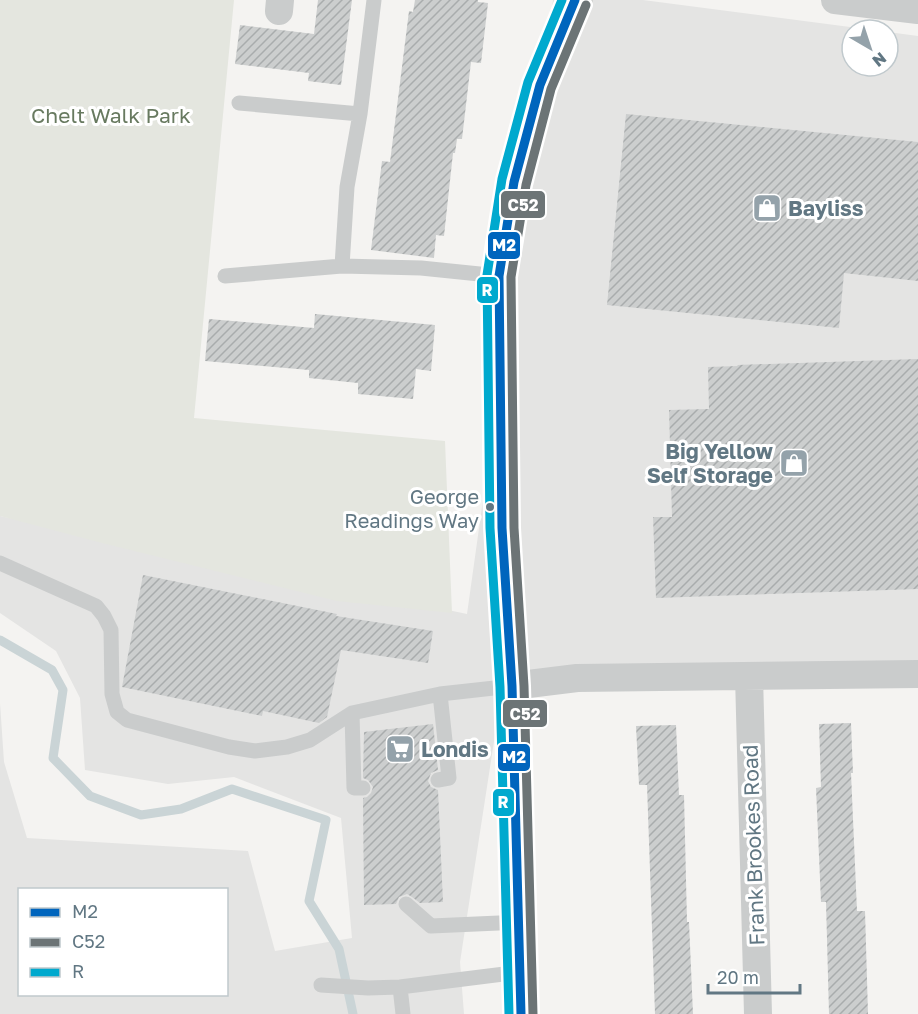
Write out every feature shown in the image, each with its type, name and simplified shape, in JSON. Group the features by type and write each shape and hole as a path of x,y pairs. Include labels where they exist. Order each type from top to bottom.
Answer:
{"main road":[{"path":"521,1014 512,686 502,528 499,276 514,182 540,85 575,0"}],"street":[{"path":"835,0 918,10"},
{"path":"512,686 577,678 918,674"},
{"name":"Frank Brookes Road","path":"749,676 758,1014"}],"lane":[{"path":"342,266 347,187 360,114 374,0"},
{"path":"239,103 360,114"},
{"path":"225,276 342,266 421,268 499,276"},
{"path":"0,563 96,606 104,616 111,630 112,694 117,712 127,720 229,747 255,751 287,747 310,740 352,713 440,694 512,686"},
{"path":"438,780 449,778 440,694"},
{"path":"352,713 354,788 363,788"},
{"path":"406,904 431,926 519,922"},
{"path":"321,985 368,988 400,987 520,972"},
{"path":"400,987 403,1014"}],"shaded area":[{"path":"553,0 643,0 840,26 840,78 900,78 900,34 918,36 918,666 501,696 460,962 464,1014 0,1014 0,703 4,762 27,838 248,851 275,951 352,938 341,818 234,777 168,784 85,770 80,698 56,651 0,613 0,516 467,614"}],"green space":[{"name":"Chelt Walk Park","path":"0,0 234,0 194,418 445,441 452,613 337,601 0,516"}],"building":[{"path":"318,0 352,0 341,85 308,81 309,73 235,64 240,25 314,34"},
{"path":"415,0 478,0 478,2 488,3 481,63 471,62 462,139 457,139 455,153 453,153 444,236 436,235 434,258 371,250 382,161 390,162 409,11 413,12"},
{"name":"Bayliss","path":"626,114 918,142 918,281 844,273 839,328 607,305"},
{"path":"315,314 435,325 431,371 416,369 413,399 358,394 358,383 309,378 309,370 205,361 209,319 314,328"},
{"name":"Big Yellow Self Storage","path":"918,359 918,589 656,598 653,517 672,517 669,410 709,409 708,367"},
{"path":"143,575 337,614 336,616 433,631 428,663 341,650 327,717 319,723 263,711 262,716 122,687"},
{"path":"851,723 857,911 865,911 868,1014 829,1014 826,902 821,902 816,788 821,787 819,724"},
{"path":"433,724 438,770 431,773 428,781 431,787 438,790 443,902 420,903 407,894 399,897 396,904 364,905 363,798 371,793 373,787 368,780 363,778 364,732"},
{"path":"676,725 679,795 684,795 687,922 689,922 693,1014 655,1014 647,785 639,785 636,726"}],"waterway":[{"path":"0,640 52,670 63,690 53,758 90,796 141,815 181,809 232,789 326,820 309,901 339,949 353,1014"}],"transit line":[{"name":"R","path":"509,1014 500,687 490,528 487,275 502,179 528,82 562,0"},
{"name":"M2","path":"521,1014 512,686 502,528 499,276 514,182 540,85 575,0"},
{"name":"C52","path":"533,1014 524,686 514,528 511,277 526,185 551,89 586,5"}],"place":[{"name":"Bayliss","path":"767,208"},
{"name":"Big Yellow Self Storage","path":"794,463"},
{"name":"George Readings Way","path":"490,507"},
{"name":"Londis","path":"400,749"}]}
